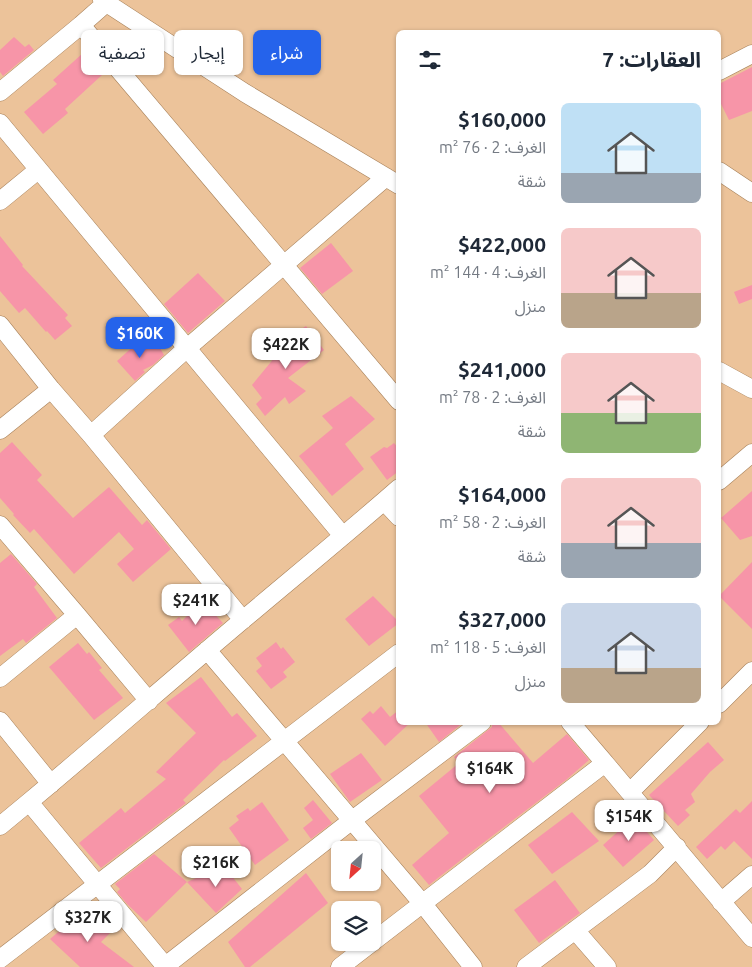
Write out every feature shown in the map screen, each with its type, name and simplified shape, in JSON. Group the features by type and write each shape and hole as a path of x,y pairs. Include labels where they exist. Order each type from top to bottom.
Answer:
{"street":[{"path":"0,92 81,25 104,2 244,93 392,181 284,266 186,349 91,435"},
{"path":"81,25 396,397"},
{"path":"721,69 752,54"},
{"path":"0,123 343,536"},
{"path":"0,201 38,170"},
{"path":"721,172 752,193"},
{"path":"0,325 243,620"},
{"path":"721,372 752,389"},
{"path":"0,430 51,389"},
{"path":"721,479 752,454"},
{"path":"0,826 396,490"},
{"path":"384,500 396,514"},
{"path":"0,525 149,701"},
{"path":"0,678 77,615"},
{"path":"207,650 423,904 473,967"},
{"path":"0,959 396,655"},
{"path":"721,702 752,671"},
{"path":"0,721 51,784"},
{"path":"29,802 165,967 351,821 478,725"},
{"path":"573,725 752,938"},
{"path":"630,792 697,725"},
{"path":"340,967 605,763"},
{"path":"526,967 650,874 676,847"},
{"path":"721,902 752,875"},
{"path":"575,930 607,967"}],"building":[{"path":"14,37 25,47 29,44 34,50 3,76 0,72 0,50"},
{"path":"81,55 81,75 102,75 65,109 68,113 43,134 24,112 57,84 53,80"},
{"path":"752,67 752,111 729,120 721,104 721,83"},
{"path":"0,236 22,266 68,315 65,318 72,326 55,340 25,308 19,313 0,291"},
{"path":"331,243 353,271 322,294 300,268"},
{"path":"198,273 225,301 188,333 164,304"},
{"path":"752,285 752,299 739,304 734,292"},
{"path":"306,326 324,350 288,378 306,391 289,404 285,397 265,416 256,404 262,398 252,385 275,357 270,349"},
{"path":"149,338 160,348 164,355 153,365 143,370 145,372 135,381 117,361 137,343 140,346"},
{"path":"351,396 375,419 345,444 364,469 332,496 299,456 333,428 322,416"},
{"path":"12,442 42,475 37,480 73,518 109,487 142,525 147,520 171,549 133,582 117,564 134,549 119,532 74,574 34,529 30,533 0,498 0,453"},
{"path":"394,443 396,445 396,473 387,480 370,457 384,447 387,448"},
{"path":"752,491 752,536 740,540 721,518"},
{"path":"11,554 37,584 34,587 57,618 26,643 23,639 0,656 0,563"},
{"path":"752,562 752,629 721,598 721,594"},
{"path":"373,596 396,619 396,625 369,646 345,619"},
{"path":"202,601 223,623 189,652 168,625 179,617 182,621"},
{"path":"276,642 281,649 283,647 295,662 283,672 287,677 271,689 256,671 262,666 256,658"},
{"path":"78,643 87,654 89,652 102,668 99,670 123,698 94,720 49,667"},
{"path":"201,677 232,717 237,713 257,736 224,760 183,800 186,803 101,868 79,843 121,808 125,813 166,779 156,772 196,733 166,703"},
{"path":"381,706 390,717 396,712 396,725 408,725 385,746 361,719 370,711 373,714"},
{"path":"427,725 460,725 439,742"},
{"path":"492,725 501,725 533,763 567,734 589,760 566,780 429,885 412,865 449,833 419,796 459,763 454,757 492,727"},
{"path":"708,742 724,760 710,772 691,794 695,802 685,810 690,815 678,826 649,795"},
{"path":"361,753 382,780 350,802 330,774"},
{"path":"313,800 332,823 311,839 303,828 313,820 304,808"},
{"path":"752,801 752,859 734,841 725,850 721,846 707,859 696,847 736,809 740,813"},
{"path":"262,802 289,840 255,865 229,828 239,820 236,816 248,808 250,811"},
{"path":"572,812 599,841 552,874 528,845"},
{"path":"634,817 654,840 623,867 603,845"},
{"path":"154,854 187,882 146,922 117,892 120,889 115,884"},
{"path":"224,866 242,889 216,913 187,882"},
{"path":"306,873 328,903 250,967 245,967 228,942"},
{"path":"555,880 580,913 539,943 514,910"},
{"path":"85,909 112,931 101,942 134,967 80,967 50,939"}]}
